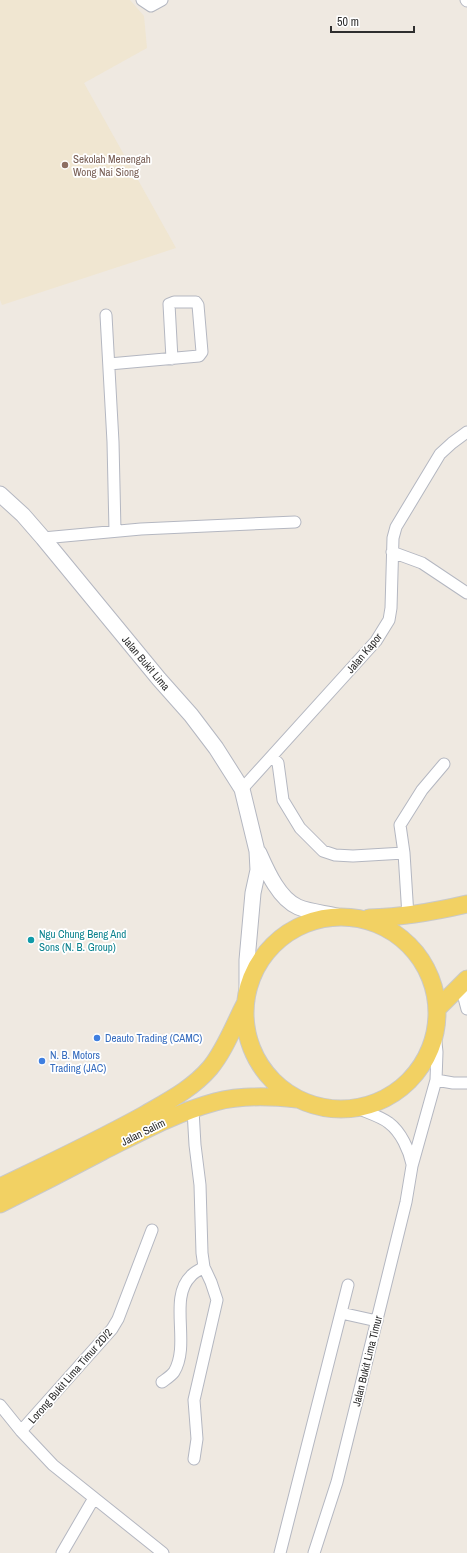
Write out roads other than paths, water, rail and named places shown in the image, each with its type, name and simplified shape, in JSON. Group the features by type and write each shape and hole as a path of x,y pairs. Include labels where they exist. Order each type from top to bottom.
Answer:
{"main road":[{"name":"Jalan Bukit Lima","path":"0,494 23,515 43,538 158,680 191,714 216,748 242,789 258,851"},
{"path":"258,851 272,880 297,907 337,916"},
{"path":"258,851 258,870 253,893 247,960 247,1032 256,1059 274,1082 297,1099 316,1106 330,1108 357,1108 379,1102 386,1098 399,1090 416,1074 428,1054 435,1033 437,1009 431,978 415,951 391,930 362,919"},
{"path":"362,919 408,916 439,911 467,904"},
{"name":"Jalan Salim","path":"0,1187 122,1127 194,1085 211,1067 223,1047 246,997 256,968 271,947 290,931 313,921 337,916 362,919"},
{"path":"437,1009 464,983"},
{"name":"Jalan Salim","path":"0,1204 152,1126 215,1102 270,1096 297,1099"}],"street":[{"path":"147,3 162,0"},
{"path":"109,364 172,359 199,356 202,352 198,305 196,302 174,302 169,304 172,359"},
{"path":"106,315 115,531"},
{"name":"Jalan Kapor","path":"242,789 376,641 389,620 391,608 393,538 396,527 440,454 467,432"},
{"path":"43,538 115,531 295,522"},
{"path":"392,552 422,563 467,593"},
{"path":"272,757 278,763 282,800 300,828 323,851 335,855 353,856 404,854"},
{"path":"408,916 404,854 400,825 422,790 444,764"},
{"path":"464,983 467,1009"},
{"name":"Jalan Bukit Lima Timur","path":"314,1553 336,1482 406,1202 412,1166 436,1080 437,1052 435,1033"},
{"path":"436,1080 453,1083 467,1083"},
{"name":"Jalan Bukit Lima Timur","path":"357,1108 389,1122 410,1152 412,1166"},
{"path":"193,1110 195,1145 200,1185 202,1253 204,1267 217,1300 194,1400 197,1439 194,1459"},
{"name":"Lorong Bukit Lima Timur 2D/2","path":"21,1431 112,1329 118,1319 152,1230"},
{"path":"162,1382 173,1373 177,1365 182,1333 180,1300 182,1291 191,1276 204,1267"},
{"path":"280,1553 348,1285"},
{"path":"341,1313 377,1321"},
{"path":"0,1405 21,1431 53,1465 163,1553"},
{"path":"62,1553 94,1498"}],"place":[{"name":"Sekolah Menengah Wong Nai Siong","path":"65,165"},
{"name":"Ngu Chung Beng And Sons (N. B. Group)","path":"31,940"},
{"name":"Deauto Trading (CAMC)","path":"97,1038"},
{"name":"N. B. Motors Trading (JAC)","path":"42,1061"}]}
